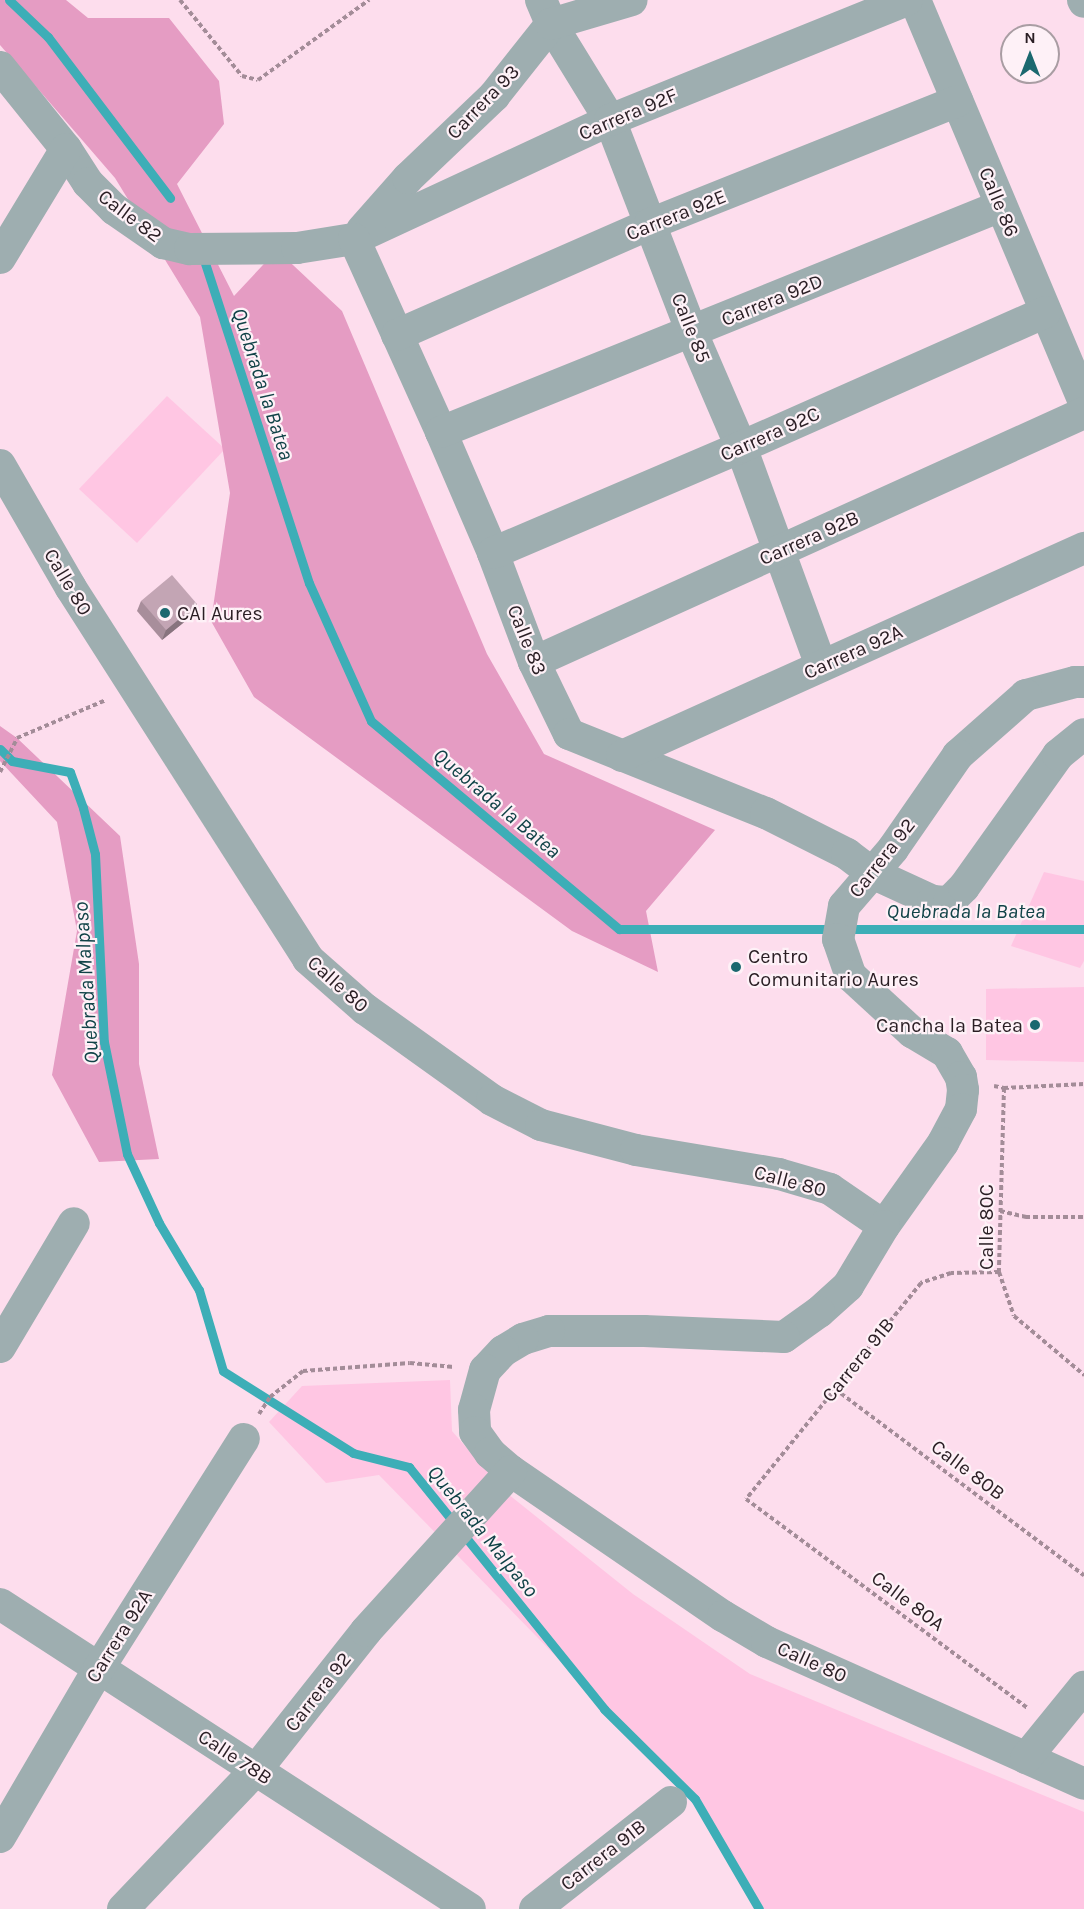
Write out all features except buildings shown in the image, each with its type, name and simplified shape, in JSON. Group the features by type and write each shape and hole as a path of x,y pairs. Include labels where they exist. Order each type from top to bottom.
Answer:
{"street":[{"path":"546,12 632,0"},
{"name":"Carrera 92F","path":"354,239 610,120 907,0"},
{"name":"Calle 86","path":"915,0 1084,403"},
{"name":"Calle 85","path":"546,12 610,120 692,333 741,447 822,666"},
{"name":"Carrera 93","path":"354,239 408,178 494,96 546,12"},
{"name":"Calle 82","path":"0,67 66,149 88,183 114,208 163,243 190,249 297,248 354,239"},
{"name":"Carrera 92E","path":"397,335 650,224 957,101"},
{"path":"0,258 66,149"},
{"name":"Carrera 92D","path":"441,432 692,333 1001,206"},
{"name":"Calle 83","path":"354,239 493,553 534,662 569,734 766,813 847,854 872,873 933,901 950,902 964,887 1058,755 1084,734"},
{"name":"Carrera 92C","path":"493,553 741,447 1045,312"},
{"name":"Carrera 92B","path":"534,662 1084,413"},
{"name":"Calle 80","path":"0,465 71,588 308,959 365,1009 492,1100 541,1125 636,1150 779,1174 830,1189 884,1226"},
{"name":"Carrera 92A","path":"622,756 1084,548"},
{"name":"Carrera 92","path":"961,1077 947,1053 912,1032 850,976 838,939 844,906 893,849 958,755 1026,695 1075,682 1084,682"},
{"path":"485,1370 503,1351 523,1339 549,1331 644,1331 784,1337 819,1312 848,1286 884,1226 943,1143 961,1109 961,1077"},
{"path":"0,1347 74,1223"},
{"name":"Calle 80","path":"485,1370 474,1410 475,1432 490,1453 500,1482 767,1642 1084,1784"},
{"name":"Carrera 92A","path":"0,1837 99,1668 244,1439"},
{"name":"Carrera 92","path":"123,1909 256,1770 366,1631 500,1482"},
{"name":"Calle 78B","path":"0,1604 470,1909"},
{"path":"1026,1758 1084,1687"},
{"name":"Carrera 91B","path":"535,1909 671,1802"}],"path":[{"path":"180,0 242,76 258,80 369,0"},
{"path":"0,772 16,738 134,688"},
{"path":"961,1077 1004,1088 1084,1084"},
{"name":"Calle 80C","path":"1004,1088 999,1272 1014,1316 1084,1375"},
{"path":"1000,1211 1026,1217 1084,1217"},
{"name":"Carrera 91B","path":"746,1499 921,1283 951,1273 999,1272"},
{"path":"244,1439 270,1397 303,1371 410,1364 485,1370"},
{"name":"Calle 80B","path":"835,1389 1084,1575"},
{"name":"Calle 80A","path":"746,1499 1051,1727"}],"shaded area":[{"path":"0,0 66,0 88,18 169,18 219,81 224,124 177,184 234,296 277,250 342,311 487,654 544,754 715,830 646,911 658,972 572,931 254,697 211,621 230,493 200,317 115,178 0,45"},
{"path":"167,396 225,449 137,543 79,489"},
{"path":"0,726 17,738 120,836 139,964 139,1064 159,1159 99,1162 52,1075 77,931 57,822 0,761"},
{"path":"1044,872 1084,881 1084,961 1080,968 1011,946"},
{"name":"Cancha la Batea","path":"1084,987 1084,1062 986,1060 986,989"},
{"path":"450,1380 452,1431 503,1490 633,1594 750,1674 1084,1812 1084,1909 759,1909 695,1799 379,1475 326,1483 269,1422 302,1386"}],"waterway":[{"name":"Quebrada la Batea","path":"9,0 48,37 170,198"},
{"name":"Quebrada la Batea","path":"204,260 309,583 371,721 619,929 1084,929"},
{"name":"Quebrada Malpaso","path":"0,749 12,761 70,772 83,808 95,854 104,1042 127,1154 159,1223 199,1290 223,1371 353,1453 409,1467 604,1709 695,1799 759,1909"}],"place":[{"name":"CAI Aures","path":"165,613"},
{"name":"Centro Comunitario Aures","path":"736,967"},
{"name":"Cancha la Batea","path":"1035,1025"}]}
